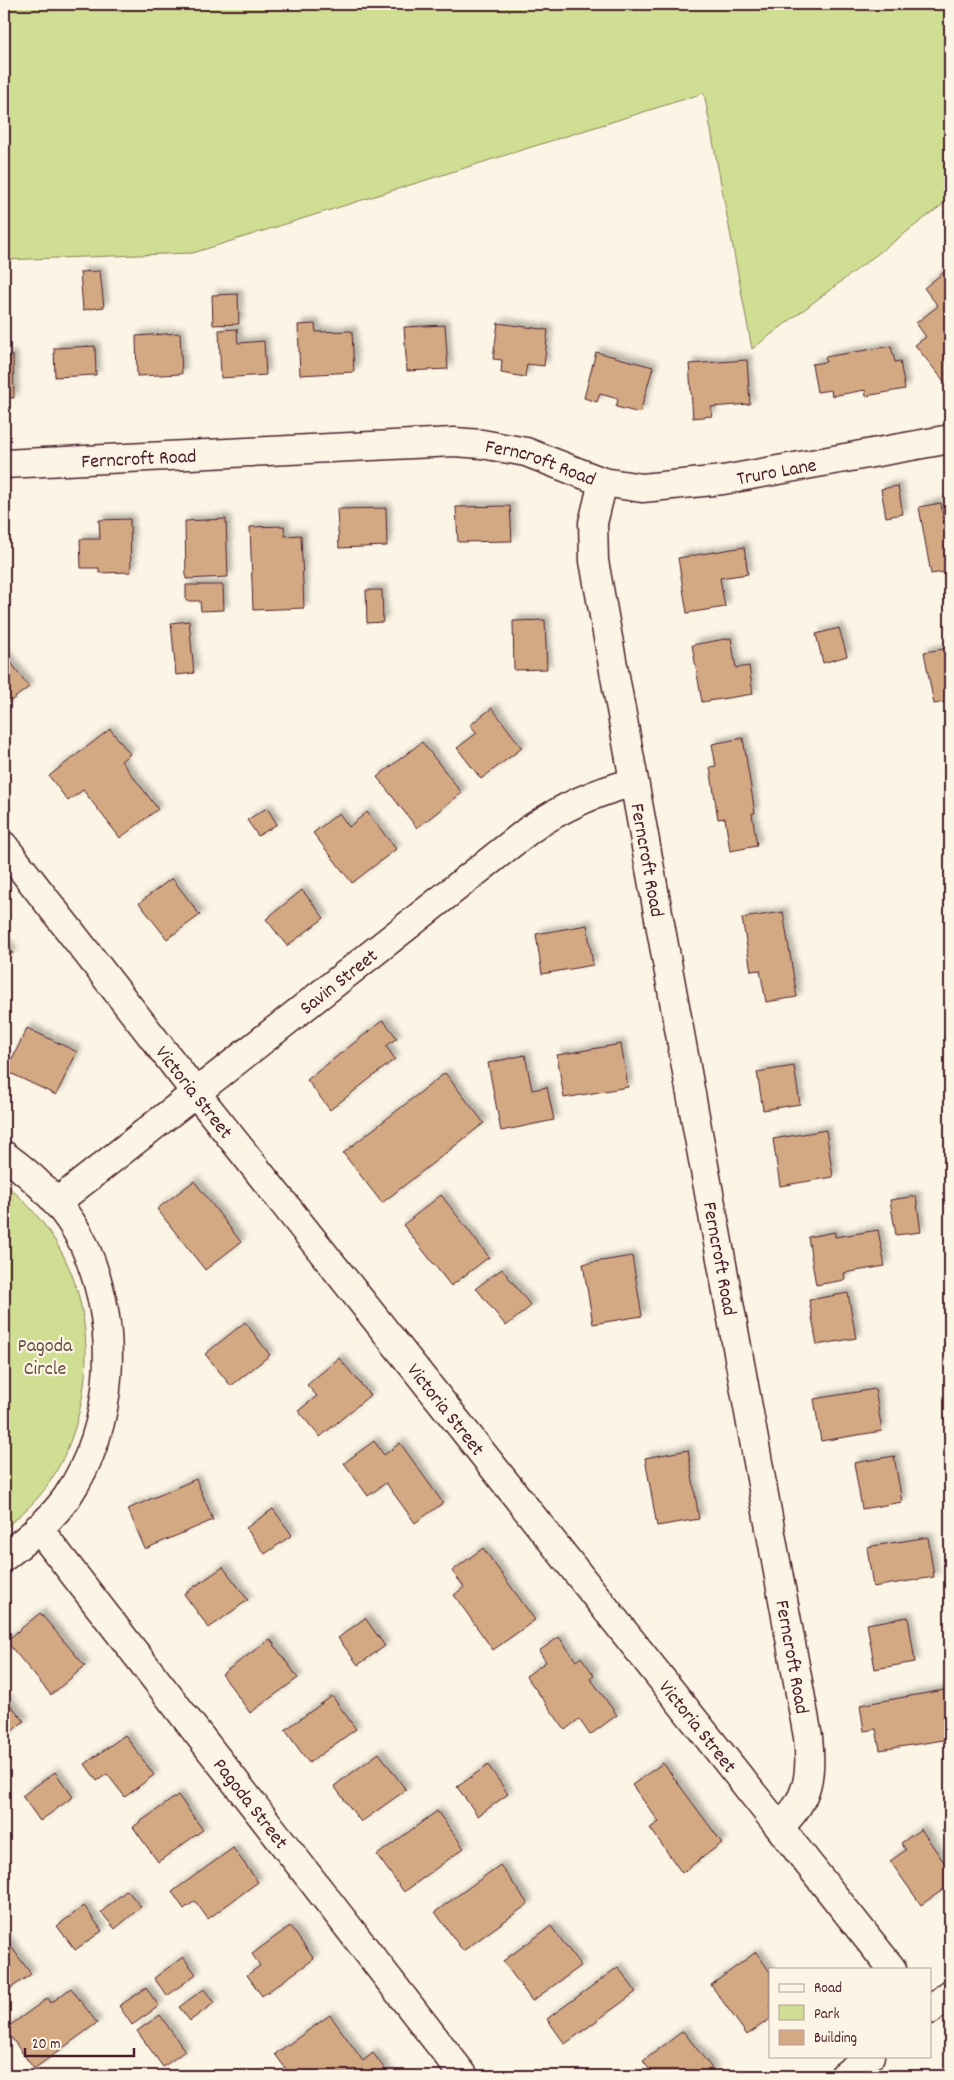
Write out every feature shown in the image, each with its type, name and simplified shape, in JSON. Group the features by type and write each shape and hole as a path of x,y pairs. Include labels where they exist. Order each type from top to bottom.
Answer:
{"main road":[{"name":"Truro Lane","path":"603,482 642,488 690,484 773,472 950,439"},
{"name":"Ferncroft Road","path":"4,464 454,442 482,444 526,452 603,482 593,523 594,561 632,783 808,1737 810,1754 806,1789 801,1804 780,1826"},
{"name":"Savin Street","path":"56,1203 529,830 546,818 586,798 607,789 632,783"},
{"name":"Victoria Street","path":"4,846 196,1093 891,1968"},
{"path":"4,1155 19,1166 56,1203 84,1245 105,1319 108,1367 102,1414 88,1458 66,1498 38,1528 4,1557"},
{"name":"Pagoda Street","path":"38,1528 464,2076"},
{"path":"932,2008 950,1994"},
{"path":"844,2076 867,2058"}],"green space":[{"path":"4,4 950,4 950,199 752,349 704,93 193,253 4,260"},
{"name":"Pagoda Circle","path":"4,1183 29,1206 44,1224 62,1253 74,1280 82,1309 86,1370 82,1400 74,1429 63,1457 40,1496 4,1529"}],"building":[{"path":"949,268 950,383 947,385 915,345 926,337 916,323 938,306 924,288"},
{"path":"100,271 104,307 83,310 80,272"},
{"path":"238,294 239,324 213,325 212,295"},
{"path":"498,323 548,330 544,366 527,364 525,377 501,373 502,360 493,359"},
{"path":"315,324 316,332 352,331 354,372 300,375 298,325"},
{"path":"445,325 448,369 407,371 404,327"},
{"path":"237,329 238,343 264,341 266,375 221,378 219,330"},
{"path":"180,333 182,374 137,376 136,336"},
{"path":"95,346 96,375 55,377 54,348"},
{"path":"891,346 895,362 900,361 905,389 866,396 865,390 832,396 831,390 817,392 812,364 826,362 825,357"},
{"path":"596,352 653,367 640,413 616,407 618,399 600,394 597,402 584,398"},
{"path":"4,356 13,356 14,398 4,398"},
{"path":"747,360 750,404 711,407 712,416 693,418 689,364"},
{"path":"898,486 903,514 886,517 881,489"},
{"path":"941,503 944,523 950,522 950,571 931,574 919,507"},
{"path":"510,506 512,541 458,542 456,507"},
{"path":"386,508 387,546 339,548 337,509"},
{"path":"130,519 131,572 99,573 99,568 81,568 80,539 100,539 99,520"},
{"path":"226,519 228,577 186,579 185,521"},
{"path":"284,526 285,536 301,535 304,608 253,610 250,527"},
{"path":"744,547 748,574 720,578 725,607 687,613 678,558"},
{"path":"186,585 223,585 224,610 201,611 200,601 186,601"},
{"path":"366,590 382,590 383,622 367,623"},
{"path":"545,620 547,669 514,670 513,621"},
{"path":"189,621 194,673 176,675 171,623"},
{"path":"839,628 847,656 823,663 816,634"},
{"path":"731,638 736,668 749,666 753,694 702,702 692,645"},
{"path":"950,648 950,701 934,704 924,652"},
{"path":"4,653 29,687 4,706"},
{"path":"492,708 522,748 481,779 457,748 477,733 470,725"},
{"path":"110,729 130,754 121,761 158,809 120,838 83,790 68,801 49,776"},
{"path":"743,738 755,813 752,813 757,846 730,851 725,818 718,819 710,767 716,766 712,744"},
{"path":"422,742 462,793 417,828 377,777"},
{"path":"267,808 277,824 258,836 247,820"},
{"path":"367,812 396,849 352,883 313,833 339,813 349,827"},
{"path":"172,878 200,915 167,939 139,903"},
{"path":"302,890 324,918 287,946 266,919"},
{"path":"783,912 797,997 766,1002 760,970 751,971 742,918"},
{"path":"587,925 593,965 542,974 536,934"},
{"path":"4,942 13,953 4,960"},
{"path":"383,1020 397,1038 386,1046 395,1059 330,1110 307,1080"},
{"path":"27,1028 77,1052 56,1095 6,1071"},
{"path":"621,1044 628,1087 564,1098 557,1055"},
{"path":"525,1055 532,1090 547,1087 554,1120 501,1131 488,1063"},
{"path":"794,1066 800,1104 763,1110 757,1072"},
{"path":"445,1073 484,1123 382,1203 343,1153"},
{"path":"826,1130 833,1177 780,1186 773,1139"},
{"path":"194,1181 241,1242 205,1270 157,1209"},
{"path":"441,1195 489,1257 451,1286 403,1225"},
{"path":"916,1196 921,1232 896,1235 890,1200"},
{"path":"878,1230 885,1266 844,1273 845,1280 816,1285 808,1237 835,1232 835,1237"},
{"path":"632,1256 642,1316 593,1324 583,1264"},
{"path":"502,1269 531,1306 506,1326 476,1288"},
{"path":"848,1293 856,1338 817,1345 809,1300"},
{"path":"245,1322 270,1355 231,1386 205,1354"},
{"path":"339,1358 370,1395 320,1437 298,1411 317,1396 307,1385"},
{"path":"875,1389 882,1431 821,1441 814,1399"},
{"path":"374,1441 384,1455 400,1443 443,1503 415,1523 386,1483 368,1496 344,1463"},
{"path":"688,1450 699,1519 657,1526 645,1458"},
{"path":"894,1456 902,1502 862,1509 854,1463"},
{"path":"196,1479 213,1520 145,1549 128,1509"},
{"path":"273,1509 292,1535 265,1554 246,1528"},
{"path":"928,1537 934,1577 873,1587 867,1547"},
{"path":"483,1548 535,1620 493,1650 454,1595 464,1587 452,1571"},
{"path":"223,1567 248,1600 209,1628 184,1594"},
{"path":"40,1613 85,1666 51,1695 6,1641"},
{"path":"908,1617 915,1662 875,1669 867,1624"},
{"path":"365,1618 385,1646 358,1665 338,1638"},
{"path":"559,1637 576,1661 581,1657 594,1675 590,1678 617,1715 590,1735 579,1719 565,1730 526,1676 546,1662 539,1651"},
{"path":"270,1639 298,1678 250,1713 222,1674"},
{"path":"944,1690 950,1739 880,1750 876,1729 864,1731 860,1705"},
{"path":"332,1696 356,1729 309,1763 285,1730"},
{"path":"4,1697 24,1721 4,1738"},
{"path":"125,1735 154,1775 125,1797 107,1774 97,1781 85,1764"},
{"path":"379,1753 406,1790 361,1822 334,1786"},
{"path":"663,1763 722,1843 682,1873 650,1828 659,1822 632,1785"},
{"path":"488,1765 508,1794 478,1816 457,1787"},
{"path":"55,1772 73,1797 40,1821 22,1796"},
{"path":"178,1795 203,1830 158,1862 133,1827"},
{"path":"437,1811 464,1848 404,1892 377,1855"},
{"path":"950,1825 950,1842 942,1831"},
{"path":"921,1829 950,1871 950,1885 921,1905 890,1861 906,1850 901,1843"},
{"path":"233,1848 258,1882 208,1919 195,1901 184,1909 172,1892"},
{"path":"500,1865 528,1904 463,1951 435,1912"},
{"path":"127,1890 141,1907 115,1929 101,1912"},
{"path":"84,1906 102,1931 75,1950 57,1926"},
{"path":"290,1926 314,1959 262,1996 247,1975 260,1966 252,1954"},
{"path":"551,1926 581,1966 532,2001 503,1961"},
{"path":"4,1937 31,1974 4,1993"},
{"path":"756,1952 769,1971 769,2020 747,2035 711,1985"},
{"path":"183,1957 196,1974 167,1996 154,1978"},
{"path":"618,1967 636,1992 565,2044 547,2019"},
{"path":"71,1988 97,2023 34,2069 5,2029 48,1998 51,2003"},
{"path":"146,1988 159,2006 132,2025 119,2006"},
{"path":"204,1989 214,2003 190,2021 179,2007"},
{"path":"160,2015 185,2051 163,2067 137,2031"},
{"path":"330,2015 363,2061 373,2053 390,2076 315,2076 311,2071 304,2076 291,2076 275,2054"},
{"path":"683,2031 714,2071 707,2076 654,2076 643,2061"}]}
